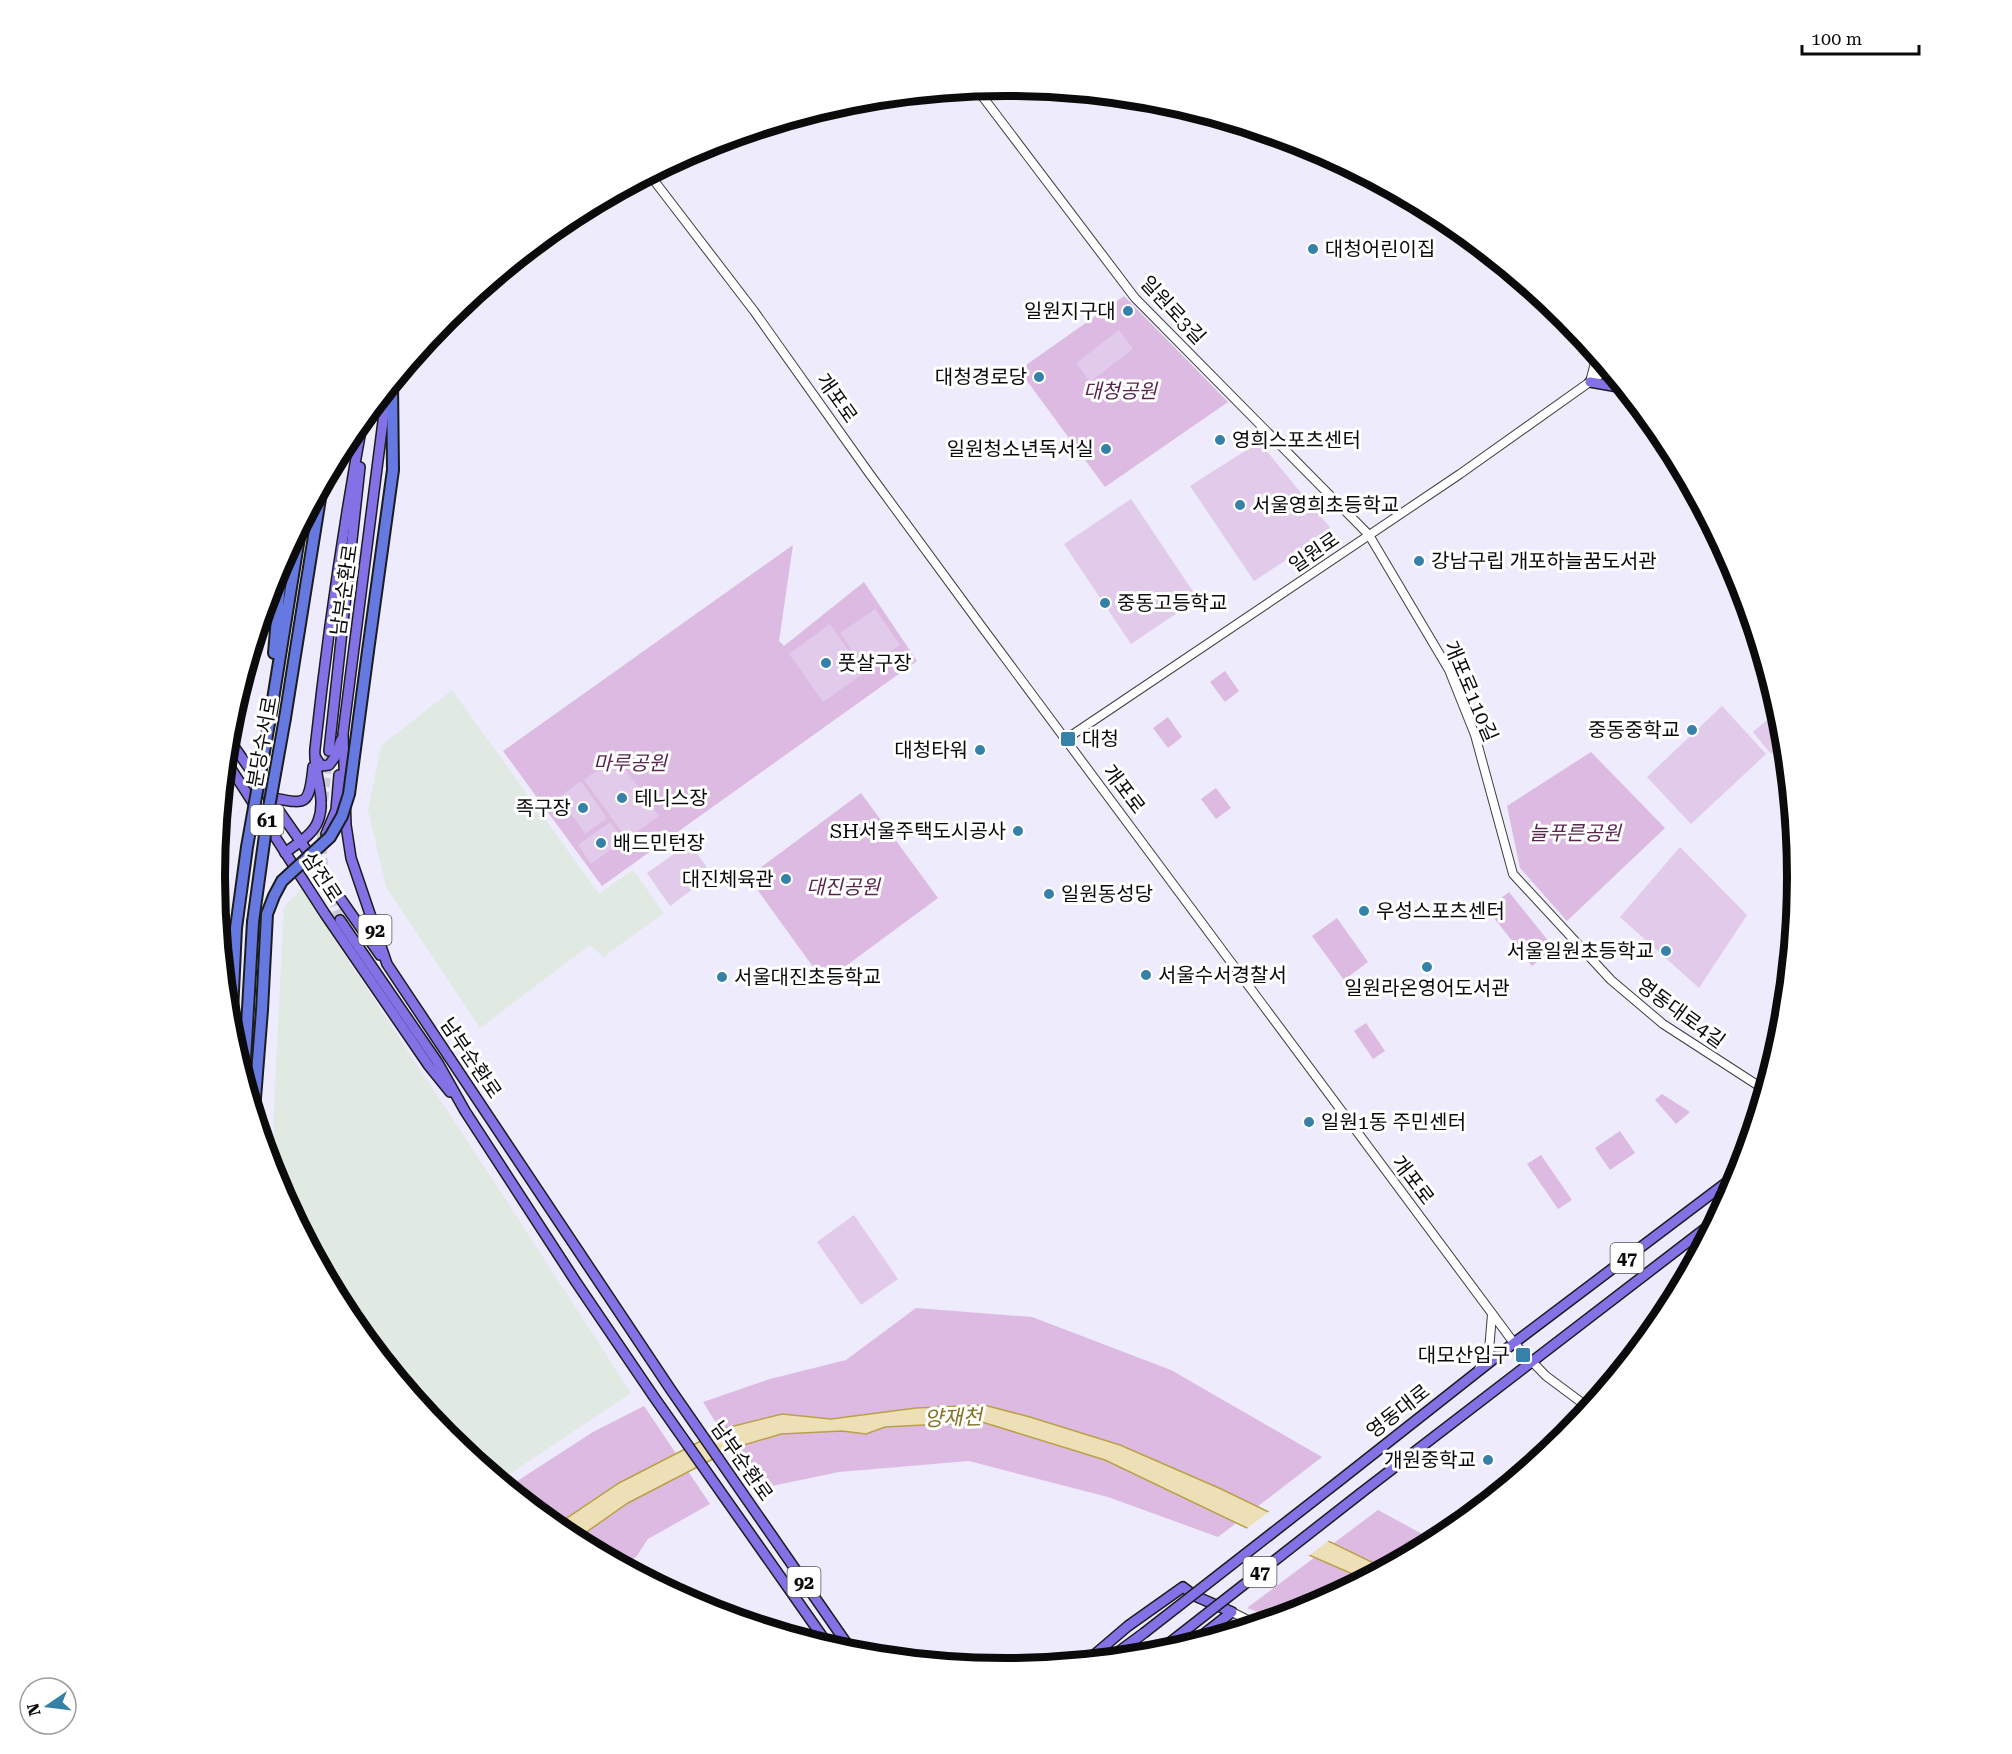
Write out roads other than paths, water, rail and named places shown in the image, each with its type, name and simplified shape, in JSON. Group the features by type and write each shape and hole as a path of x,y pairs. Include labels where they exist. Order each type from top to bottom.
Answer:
{"highway":[{"path":"256,1091 267,914 282,881 330,837 342,816 349,794 393,470 392,395"},
{"name":"분당수서로","path":"246,1052 253,922 268,813 318,508"},
{"name":"분당수서로","path":"233,987 236,928 247,847 297,551"},
{"path":"270,718 280,589"}],"main road":[{"path":"1590,382 1613,386"},
{"name":"남부순환로","path":"385,403 343,734 346,825 351,858 387,964 671,1390 846,1641"},
{"name":"남부순환로","path":"328,751 362,435"},
{"path":"267,795 293,802 307,798 310,793 344,523 360,439"},
{"path":"315,753 321,766 329,765 335,757 343,734"},
{"path":"293,864 326,834 336,810 343,734"},
{"name":"삼전로","path":"236,750 387,964"},
{"path":"285,853 316,827 319,820 321,798 315,753"},
{"name":"삼전로","path":"233,771 331,924 429,1066 465,1111"},
{"name":"남부순환로","path":"340,920 438,1063 465,1111 576,1282 654,1398 821,1635"},
{"name":"영동대로","path":"1123,1649 1514,1343 1724,1184"},
{"name":"47","path":"1175,1639 1701,1232"},
{"path":"1096,1652 1128,1626 1183,1587 1195,1596 1232,1612 1208,1631"}],"street":[{"name":"일원로3길","path":"983,97 1136,298 1369,535"},
{"name":"개포로","path":"655,180 754,311 869,473 1514,1343 1546,1376 1582,1403"},
{"path":"1590,382 1595,364"},
{"name":"일원로","path":"1066,739 1460,474 1602,373"},
{"name":"개포로110길","path":"1369,535 1446,663 1475,735 1513,874"},
{"name":"영동대로4길","path":"1513,874 1611,980 1663,1024 1758,1086"},
{"path":"1477,1372 1489,1351 1492,1314"},
{"path":"1232,1612 1247,1620"}],"water":[{"name":"양재천","path":"984,1405 1120,1445 1219,1488 1376,1564 1355,1575 1249,1529 1105,1460 982,1422 885,1427 866,1434 842,1431 781,1434 734,1448 628,1503 584,1534 564,1520 619,1483 726,1428 782,1414 831,1419 916,1408"}],"tunnel":[{"path":"329,751 321,827 324,876 340,920"}],"place":[{"name":"대청어린이집","path":"1313,249"},
{"name":"일원지구대","path":"1128,311"},
{"name":"대청경로당","path":"1039,377"},
{"name":"영희스포츠센터","path":"1220,440"},
{"name":"일원청소년독서실","path":"1106,449"},
{"name":"서울영희초등학교","path":"1240,505"},
{"name":"강남구립 개포하늘꿈도서관","path":"1419,561"},
{"name":"중동고등학교","path":"1105,603"},
{"name":"풋살구장","path":"826,663"},
{"name":"중동중학교","path":"1692,730"},
{"name":"대청","path":"1068,739"},
{"name":"대청타워","path":"980,750"},
{"name":"테니스장","path":"622,798"},
{"name":"족구장","path":"583,808"},
{"name":"SH서울주택도시공사","path":"1018,831"},
{"name":"배드민턴장","path":"601,843"},
{"name":"대진체육관","path":"786,879"},
{"name":"일원동성당","path":"1049,894"},
{"name":"우성스포츠센터","path":"1364,911"},
{"name":"서울일원초등학교","path":"1666,951"},
{"name":"일원라온영어도서관","path":"1427,967"},
{"name":"서울수서경찰서","path":"1146,975"},
{"name":"서울대진초등학교","path":"722,977"},
{"name":"일원1동 주민센터","path":"1309,1122"},
{"name":"대모산입구","path":"1523,1355"},
{"name":"개원중학교","path":"1488,1460"}],"park label":[{"name":"대청공원","path":"1120,391"},
{"name":"마루공원","path":"630,763"},
{"name":"늘푸른공원","path":"1575,833"},
{"name":"대진공원","path":"843,887"}]}
